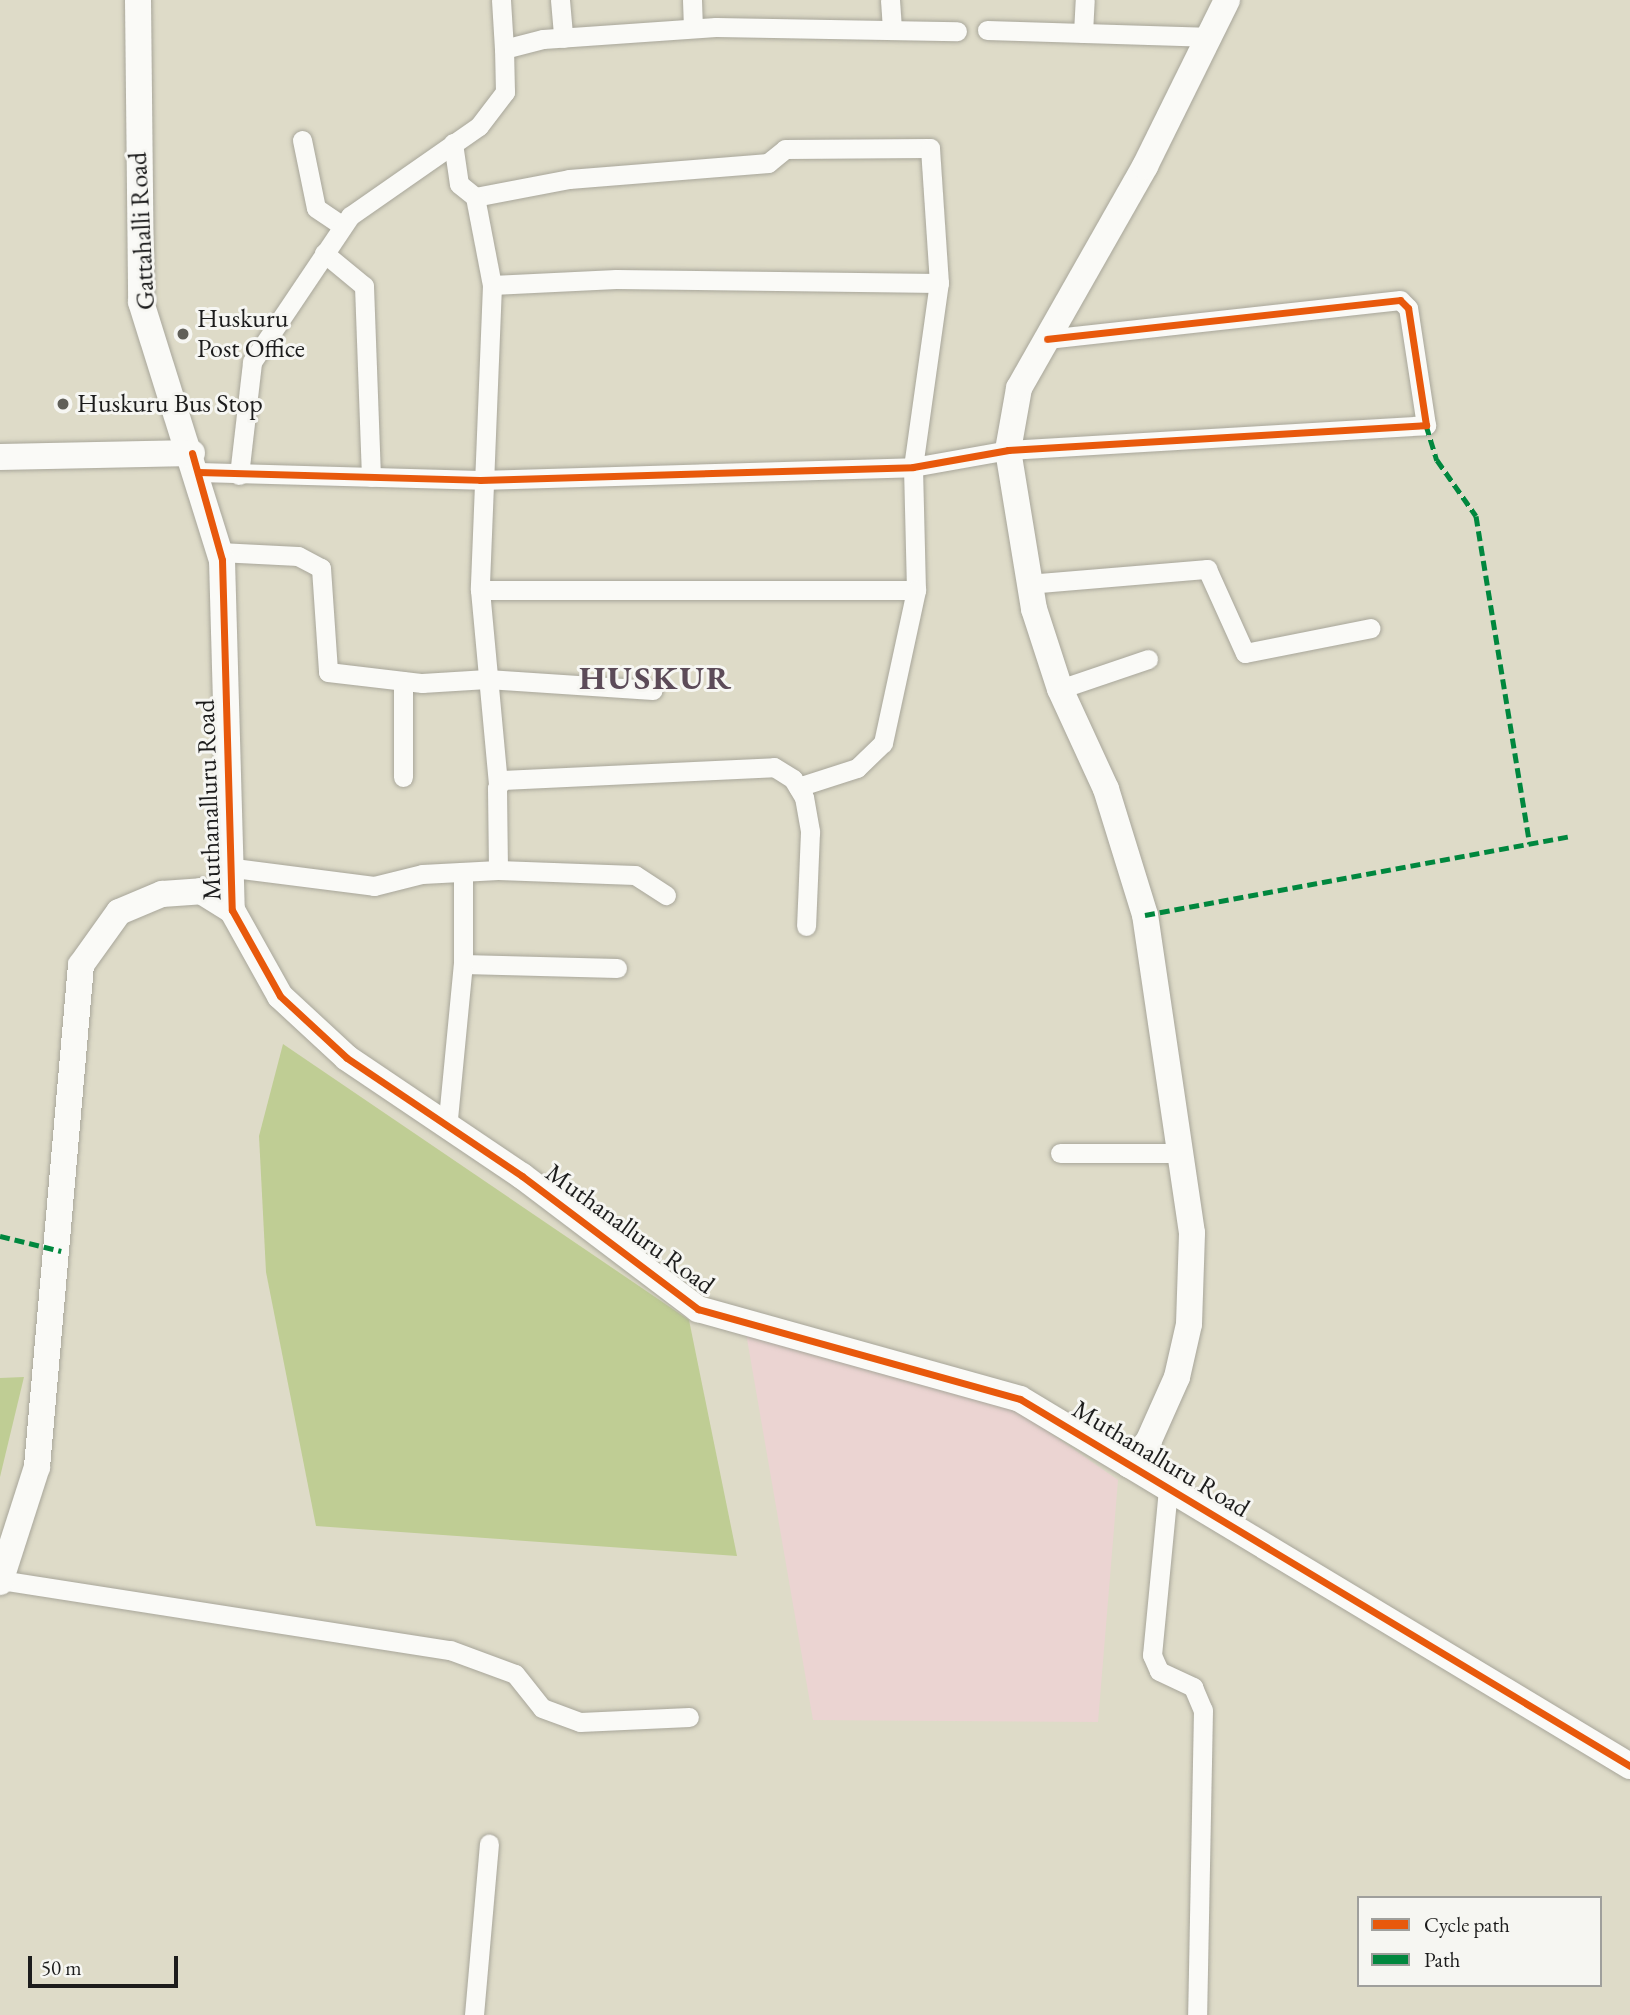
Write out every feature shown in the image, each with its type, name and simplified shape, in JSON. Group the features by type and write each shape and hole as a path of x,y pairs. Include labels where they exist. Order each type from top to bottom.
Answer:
{"street":[{"name":"Gattahalli Road","path":"138,0 141,302 195,463"},
{"path":"239,475 247,372 324,253 343,226 372,196 480,126 505,92 501,0"},
{"path":"560,0 563,38"},
{"path":"692,0 693,28"},
{"path":"890,0 892,29"},
{"path":"1083,33 1084,0"},
{"path":"1129,1465 1149,1440 1177,1377 1189,1324 1192,1233 1145,915 1106,789 1060,689 1028,584 1008,450 1019,388 1145,166 1205,37 1227,0"},
{"path":"504,49 563,38 693,28 957,31"},
{"path":"987,30 1205,37"},
{"path":"302,140 316,208 343,226"},
{"path":"453,144 459,184 475,197 492,285 480,480 480,590 498,783 498,870"},
{"path":"475,197 569,178 768,163 785,149 920,146 935,156 939,283 914,467 916,590 883,743 857,768 798,787"},
{"path":"324,253 364,286 372,477"},
{"path":"492,285 616,278 939,283"},
{"path":"0,457 195,463 239,475 480,480 914,467 1008,450 1426,425 1408,308 1400,300 1047,339"},
{"name":"Muthanalluru Road","path":"195,463 219,552 234,868 232,910 280,996 346,1058 447,1129 522,1176 698,1309 1020,1399 1630,1766"},
{"path":"219,552 270,552 314,562 324,578 325,669 403,681 487,679 653,690"},
{"path":"1028,584 1207,569 1245,653 1371,628"},
{"path":"480,590 916,590"},
{"path":"1060,689 1148,659"},
{"path":"403,681 403,777"},
{"path":"498,783 738,765 774,767 798,787 810,832 806,926"},
{"path":"234,868 374,886 414,875 498,870 635,875 666,895"},
{"path":"447,1129 463,964 463,873"},
{"path":"232,910 201,891 162,894 119,912 81,965 37,1467 1,1581 450,1650 515,1674 542,1708 580,1722 689,1717"},
{"path":"463,964 617,968"},
{"path":"1060,1153 1181,1153"},
{"path":"1168,1489 1152,1655 1159,1671 1193,1687 1203,1710 1197,2015"},
{"path":"474,2015 489,1844"}],"shaded area":[{"path":"746,1333 1017,1410 1118,1480 1098,1722 813,1720"}],"green space":[{"path":"283,1044 689,1320 737,1556 316,1526 266,1272 259,1136"},
{"path":"24,1377 0,1477 0,1378"}],"marked path":[{"path":"1426,425 1437,460 1476,516 1530,844"},
{"path":"1145,915 1572,836"},
{"path":"0,1236 61,1251"}],"cycle path":[{"path":"198,472 480,480 913,467 1008,450 1426,425 1408,308 1400,300 1047,339"},
{"path":"192,453 222,560 232,910 280,996 347,1058 522,1176 698,1309 1020,1399 1630,1766"}],"place":[{"name":"Huskuru Post Office","path":"183,334"},
{"name":"Huskuru Bus Stop","path":"63,404"}],"district":[{"name":"HUSKUR","path":"656,678"}]}
